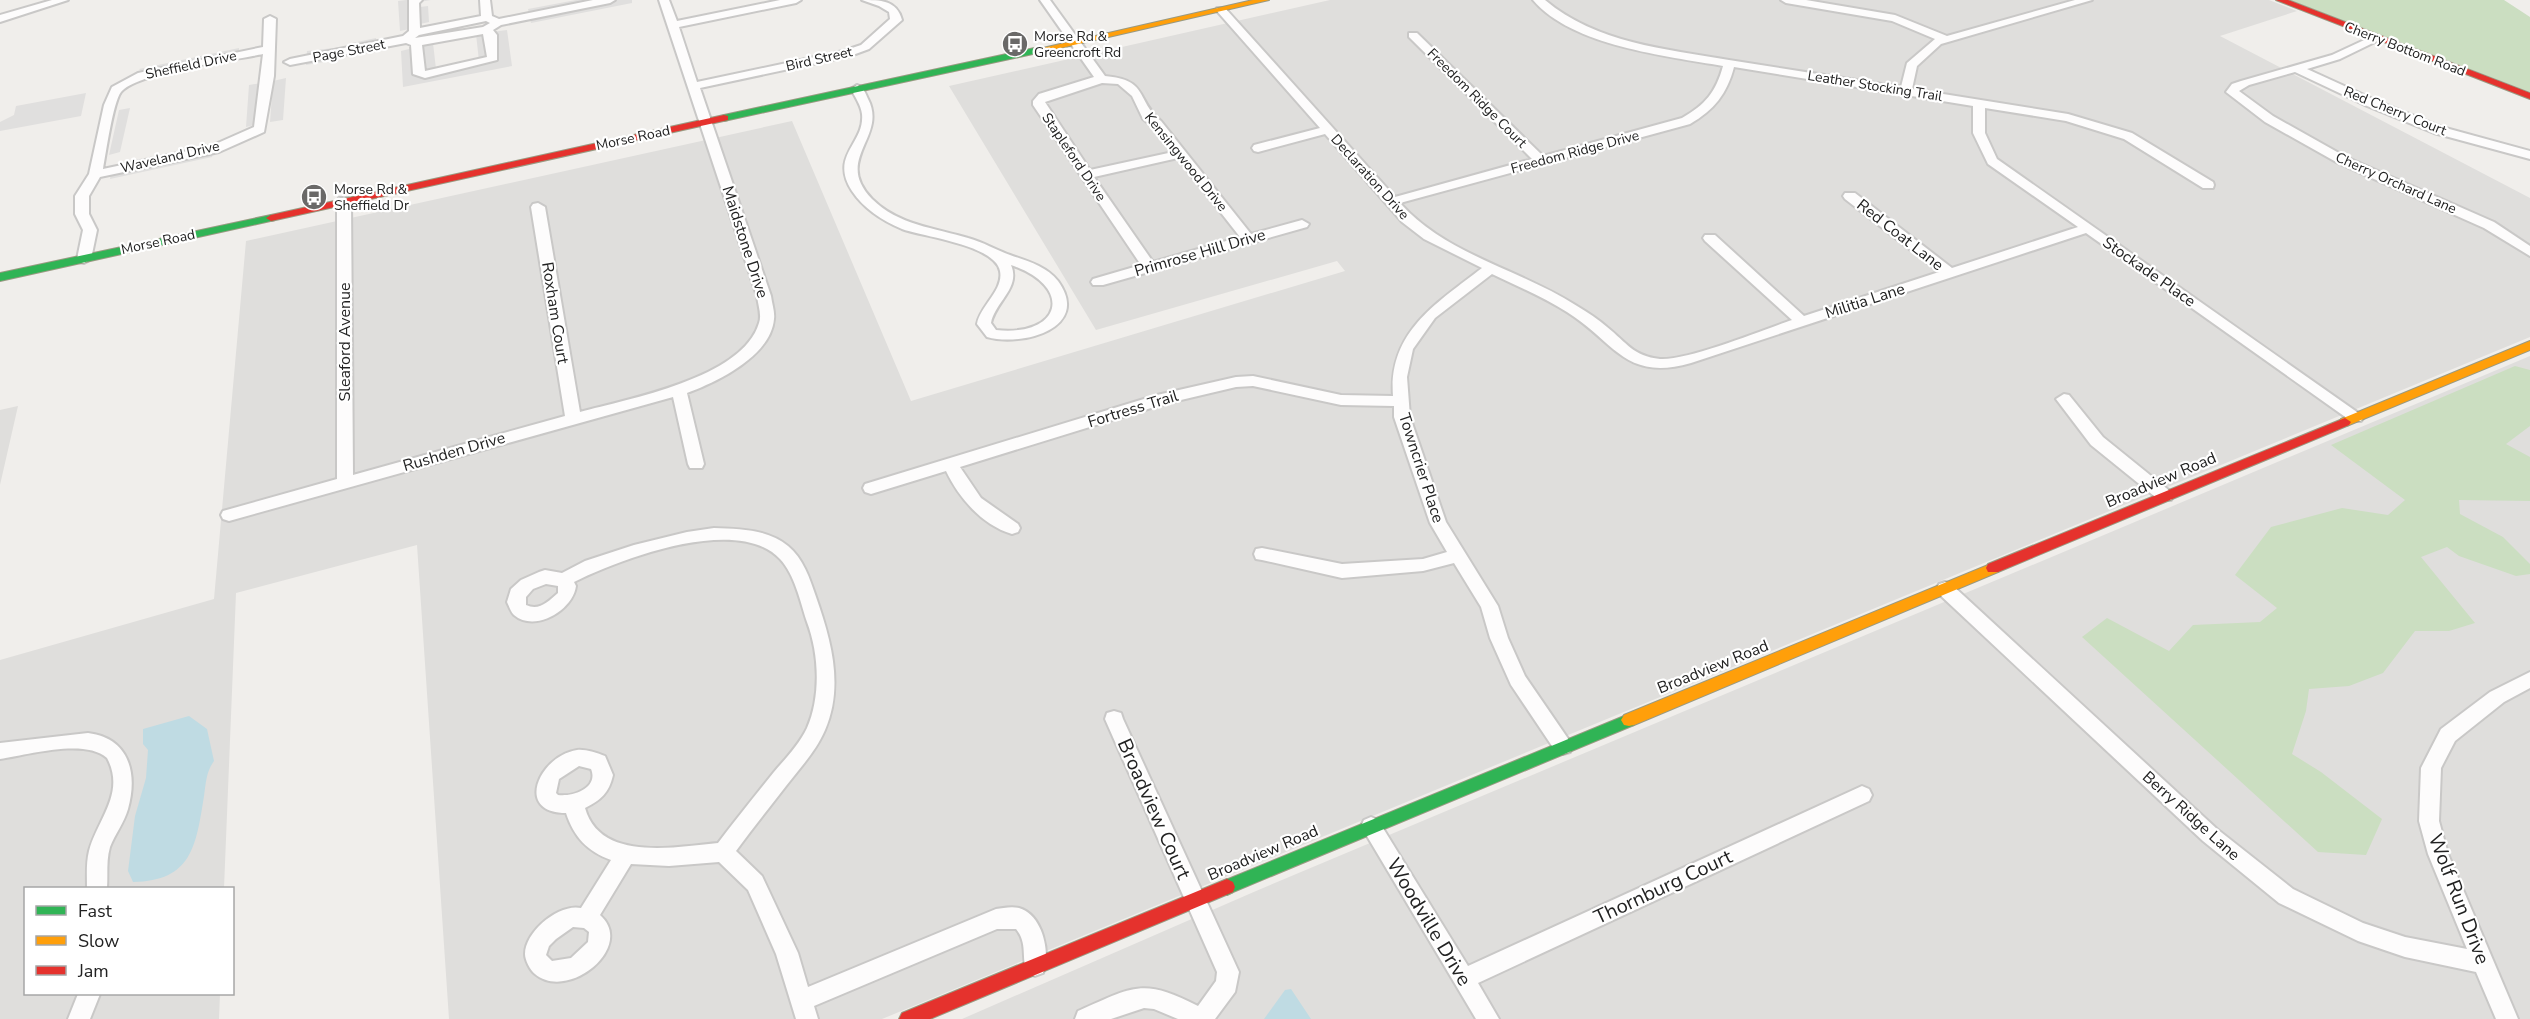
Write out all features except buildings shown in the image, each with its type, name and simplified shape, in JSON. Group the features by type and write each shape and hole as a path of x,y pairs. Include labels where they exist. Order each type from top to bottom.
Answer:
{"main road":[{"name":"Morse Road","path":"0,277 1265,0"},
{"name":"Cherry Bottom Road","path":"2280,0 2530,96"},
{"name":"Broadview Road","path":"908,1019 2530,345"}],"street":[{"path":"0,19 63,0"},
{"path":"417,0 414,1 413,38 419,74 425,75 493,58 491,23 486,0"},
{"name":"Page Street","path":"290,62 610,0"},
{"name":"Maidstone Drive","path":"664,0 764,296 767,323 747,355 700,383 679,390"},
{"path":"672,25 796,0"},
{"name":"Bird Street","path":"694,86 846,54 865,47 896,20 894,11 882,3 867,0"},
{"path":"1045,0 1101,79"},
{"name":"Leather Stocking Trail","path":"1538,0 1551,11 1594,35 1654,51 2068,118 2128,136 2208,184"},
{"path":"1786,0 1894,18 1945,39"},
{"path":"1906,91 1911,65 1937,42 2087,0"},
{"name":"Declaration Drive","path":"1221,10 1407,219 1429,236 1570,308 1603,332 1628,355 1642,361"},
{"name":"Waveland Drive","path":"95,174 215,148 260,129 267,76 270,19"},
{"name":"Freedom Ridge Court","path":"1413,35 1541,161"},
{"path":"2298,69 2336,57 2375,38"},
{"path":"267,53 287,57 290,62 286,67 267,76"},
{"name":"Sheffield Drive","path":"84,259 90,230 82,214 82,196 95,174 112,96 124,83 142,75 267,53"},
{"name":"Freedom Ridge Drive","path":"1391,202 1686,121 1704,112 1723,88 1730,63"},
{"name":"Cherry Orchard Lane","path":"2298,69 2245,83 2236,87 2232,92 2269,119 2342,160 2388,183 2489,225 2530,252"},
{"name":"Red Cherry Court","path":"2298,69 2429,127 2530,155"},
{"name":"Kensingwood Drive","path":"1101,79 1121,81 1137,94 1147,116 1158,124 1248,239"},
{"name":"Stapleford Drive","path":"1101,79 1050,94 1039,101 1040,105 1149,267"},
{"path":"857,89 868,114 852,153 851,169 857,188 879,212 908,226 964,242 1034,268 1051,282 1060,307 1058,315 1048,325 1016,337 992,334 987,330 984,317 1005,287 1007,278 1004,261 998,255"},
{"name":"Stockade Place","path":"1979,103 1979,133 1992,161 2356,417"},
{"path":"1258,148 1327,130"},
{"path":"1085,175 1180,154"},
{"name":"Red Coat Lane","path":"1850,196 1950,274"},
{"name":"Sleaford Avenue","path":"344,201 345,483"},
{"name":"Roxham Court","path":"538,207 573,419"},
{"name":"Primrose Hill Drive","path":"1098,282 1302,224"},
{"name":"Militia Lane","path":"1642,361 1663,364 1686,360 2086,229"},
{"path":"1710,238 1802,322"},
{"name":"Towncrier Place","path":"1492,267 1430,315 1406,349 1399,377 1402,417 1438,523 1489,606 1499,638 1518,680 1563,746"},
{"name":"Fortress Trail","path":"871,488 1162,399 1236,382 1253,381 1341,400 1401,401"},
{"path":"679,390 696,464"},
{"name":"Rushden Drive","path":"229,515 679,390"},
{"path":"2064,399 2097,441 2165,496"},
{"path":"951,465 960,485 975,505 1012,528"},
{"path":"563,580 589,567 628,553 695,536 730,534 749,536 779,547 790,558 818,625 825,667 824,701 816,729 803,751 723,852"},
{"path":"1262,554 1342,571 1423,565 1457,556"},
{"name":"Berry Ridge Lane","path":"1945,589 2210,835 2286,896 2358,932 2405,947 2484,963"},
{"name":"Wolf Run Drive","path":"2506,1019 2438,854 2429,821 2431,768 2448,735 2497,697 2530,679"},
{"name":"Broadview Court","path":"1114,719 1228,972 1227,985 1201,1019"},
{"path":"0,751 55,744 96,742 109,747 121,770 122,789 117,811 99,849 97,887"},
{"name":"Thornburg Court","path":"1463,979 1862,795"},
{"path":"574,804 585,831 607,848 625,855 723,852 755,883 786,953 805,1010 996,919 1017,917 1028,924 1036,948 1035,966"},
{"name":"Woodville Drive","path":"1371,826 1488,1019"},
{"path":"587,917 625,855"},
{"path":"1086,1019 1138,996 1154,996 1166,1000 1201,1019"}],"shaded area":[{"path":"431,0 419,2 420,7 428,6 429,22 420,24 420,27 400,31 398,1"},
{"path":"576,0 632,0 632,3 531,23 528,9"},
{"path":"1330,0 2269,0 2297,11 2220,36 2530,198 2530,337 882,1019 449,1019 417,545 236,593 224,887 24,887 24,995 220,995 219,1019 0,1019 0,660 214,599 246,241 792,121 911,401 1345,271 1337,261 1096,330 949,86"},
{"path":"507,30 512,66 403,87 401,51 433,43 436,69 479,61 476,34"},
{"path":"376,38 377,52 325,59 324,62 306,65 307,51 352,46 352,43"},
{"path":"239,48 239,53 142,72 139,69"},
{"path":"286,78 283,120 270,122 273,81"},
{"path":"261,83 259,124 246,127 249,85"},
{"path":"86,93 81,116 0,131 0,122 14,115 16,106"},
{"path":"130,108 120,152 109,155 119,110"},
{"path":"213,152 212,157 110,179 111,173"},
{"path":"2530,356 2530,1019 962,1019 1256,891"},
{"path":"18,406 0,485 0,410"}],"green space":[{"path":"2290,0 2504,0 2530,17 2530,92"},
{"path":"2515,366 2530,370 2530,426 2506,444 2530,457 2530,501 2459,500 2460,514 2503,537 2530,564 2530,574 2516,576 2459,556 2447,547 2421,557 2475,623 2449,631 2415,631 2383,673 2349,686 2309,689 2306,711 2292,754 2321,772 2382,819 2366,855 2318,852 2082,637 2107,618 2169,651 2193,625 2260,622 2277,608 2235,575 2271,527 2342,508 2388,515 2405,500 2331,445"}],"water":[{"path":"189,716 207,729 214,761 209,769 194,845 179,868 168,875 153,880 133,882 128,871 135,816 146,778 148,750 143,744 143,729"},
{"path":"1291,989 1311,1019 1264,1019 1285,990"}],"traffic: fast":[{"path":"724,118 1039,50"},
{"path":"0,277 271,218"},
{"path":"1227,887 1629,720"}],"traffic: slow":[{"path":"1039,50 1265,0"},
{"path":"2345,422 2530,345"},
{"path":"1629,720 1993,568"}],"traffic: jam":[{"path":"2280,0 2530,96"},
{"path":"271,218 724,118"},
{"path":"1993,568 2345,422"},
{"path":"908,1019 1227,887"}],"place":[{"name":"Morse Rd & Greencroft Rd","path":"1015,44"},
{"name":"Morse Rd & Sheffield Dr","path":"314,197"}]}
